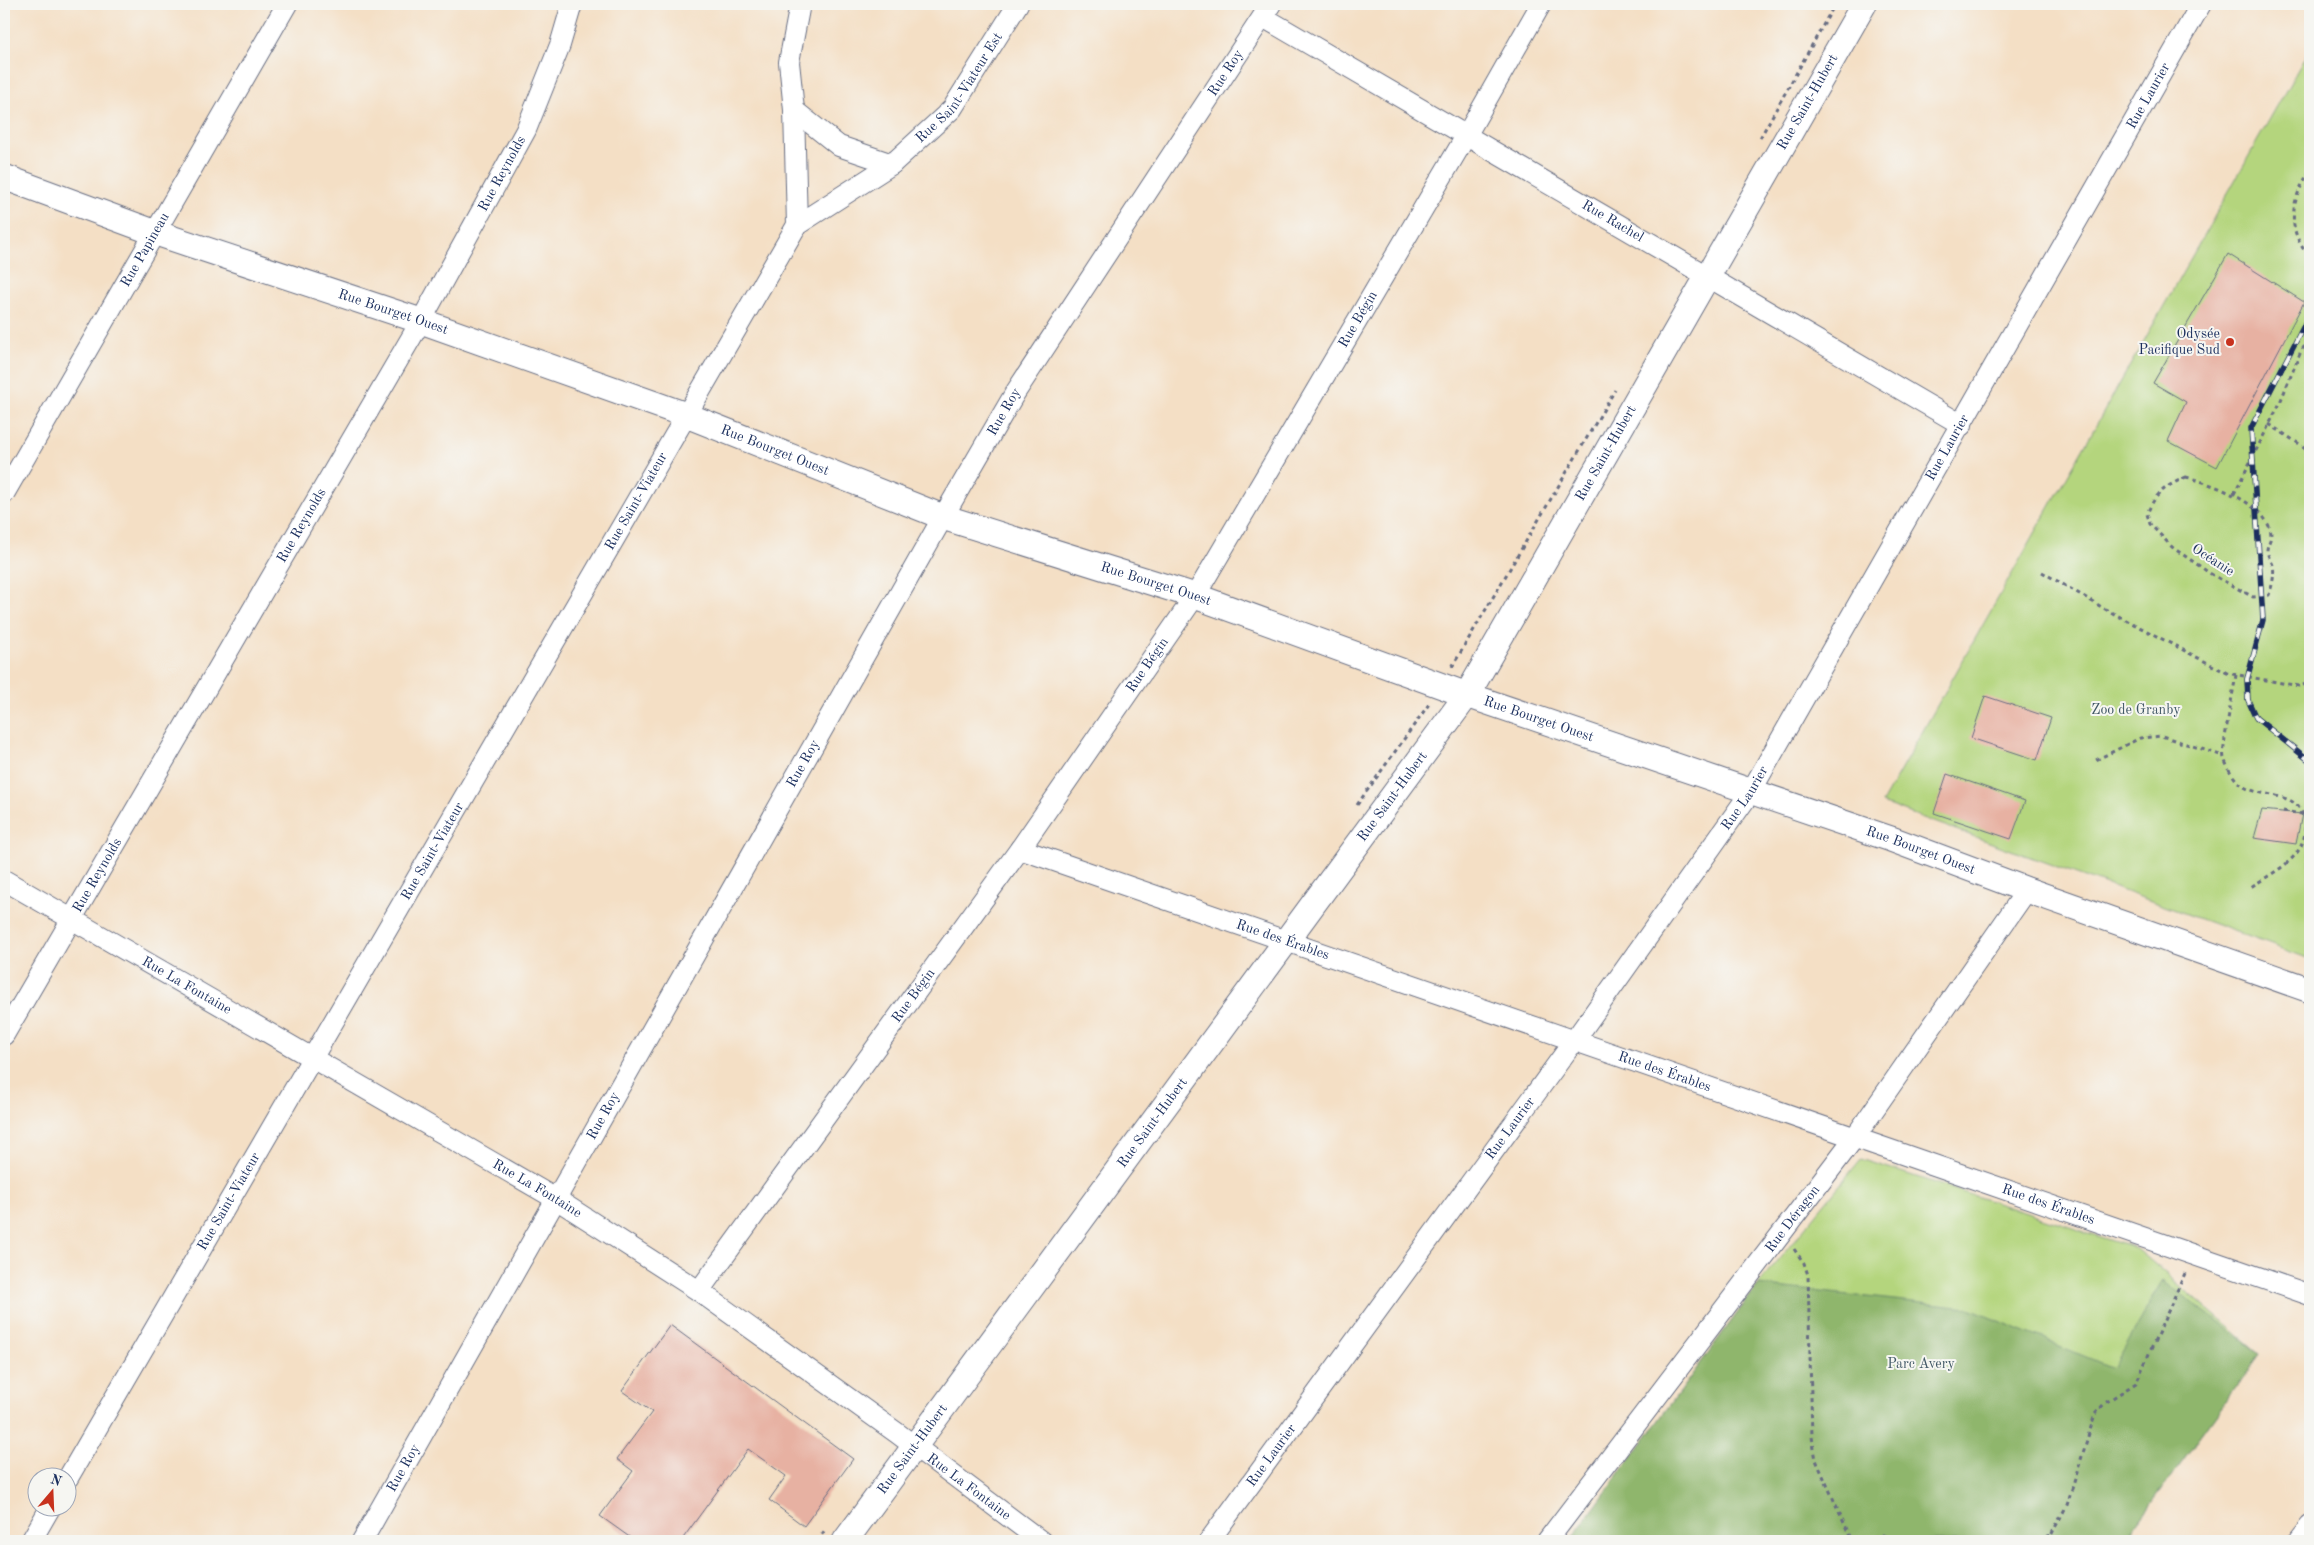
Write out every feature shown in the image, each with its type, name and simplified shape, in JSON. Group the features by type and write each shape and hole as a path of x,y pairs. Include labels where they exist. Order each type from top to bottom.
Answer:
{"street":[{"name":"Rue Papineau","path":"4,494 287,4"},
{"name":"Rue Reynolds","path":"4,1035 421,321 526,130 560,45 572,4"},
{"path":"797,225 794,110 790,62 800,4"},
{"name":"Rue Saint-Viateur Est","path":"797,225 892,164 952,109 1018,4"},
{"name":"Rue Bégin","path":"699,1291 1020,849 1195,596 1466,136 1541,4"},
{"name":"Rue Saint-Hubert","path":"837,1534 914,1447 1467,695 1864,4"},
{"name":"Rue Laurier","path":"1209,1541 1574,1040 1750,793 2201,4"},
{"name":"Rue Rachel","path":"1267,10 1466,136 1962,425"},
{"name":"Rue Roy","path":"362,1541 943,516 1016,393 1267,10"},
{"path":"794,110 839,146 892,164"},
{"name":"Rue Bourget Ouest","path":"4,177 156,233 421,321 686,414 943,516 1195,596 1467,695 1891,840 2310,990"},
{"name":"Rue Saint-Viateur","path":"74,1468 797,225"},
{"name":"Rue des Érables","path":"1020,849 2310,1295"},
{"name":"Rue La Fontaine","path":"4,880 556,1199 699,1291 1041,1541"},
{"name":"Rue Déragon","path":"1547,1541 1855,1137 2027,890"},
{"path":"31,1541 44,1518"},
{"path":"2299,1541 2310,1527"}],"path":[{"name":"Rue Saint-Hubert","path":"1757,143 1835,4"},
{"path":"2310,171 2296,195 2292,216 2295,234 2310,257"},
{"path":"2234,494 2269,424 2301,351 2310,339"},
{"name":"Rue Saint-Hubert","path":"1351,813 1442,685 1618,385"},
{"path":"2269,424 2310,451"},
{"name":"Océanie","path":"2186,477 2202,481 2234,494 2265,518 2271,535 2267,551 2273,567 2273,585 2269,595 2253,598 2211,574 2172,547 2150,524 2147,514 2153,499 2167,486 2186,477"},
{"path":"2042,572 2105,609 2227,673 2298,686 2310,682"},
{"path":"2236,675 2223,756 2231,774 2245,788 2291,801 2304,812 2305,836 2301,849 2294,858 2251,887"},
{"path":"2096,760 2140,738 2162,736 2223,756"},
{"path":"2283,811 2304,812 2310,808"},
{"path":"1780,1236 1796,1251 1804,1263 1808,1275 1812,1437 1816,1460 1852,1541"},
{"path":"2048,1541 2068,1505 2096,1414 2105,1403 2136,1383 2159,1328 2194,1255"},
{"path":"817,1541 837,1534"},
{"path":"1866,1541 1883,1535 1896,1541"},
{"path":"2031,1541 2052,1535"}],"green space":[{"name":"Zoo de Granby","path":"2310,48 2310,959 1882,803"},
{"name":"Parc Avery","path":"1861,1159 2137,1249 2260,1354 2124,1541 1570,1541 1758,1285"},
{"name":"Parc Avery","path":"2163,1280 2260,1354 2124,1541 1570,1541 1758,1285 1967,1308 2113,1368"}],"building":[{"name":"Odysée Pacifique Sud","path":"2228,254 2304,302 2217,467 2168,441 2186,402 2153,383"},
{"path":"1985,696 2051,718 2037,760 1971,738"},
{"path":"1947,774 2025,801 2011,839 1934,813"},
{"path":"2262,810 2302,814 2296,844 2254,838"},
{"path":"670,1325 853,1459 804,1526 769,1500 786,1476 748,1449 681,1541 635,1541 600,1516 633,1471 617,1459 652,1412 622,1391"}],"railway":[{"path":"2310,314 2251,428 2263,620 2247,679 2248,700 2256,718 2310,761"},
{"path":"2310,894 2310,916"}],"place":[{"name":"Odysée Pacifique Sud","path":"2230,342"}]}
